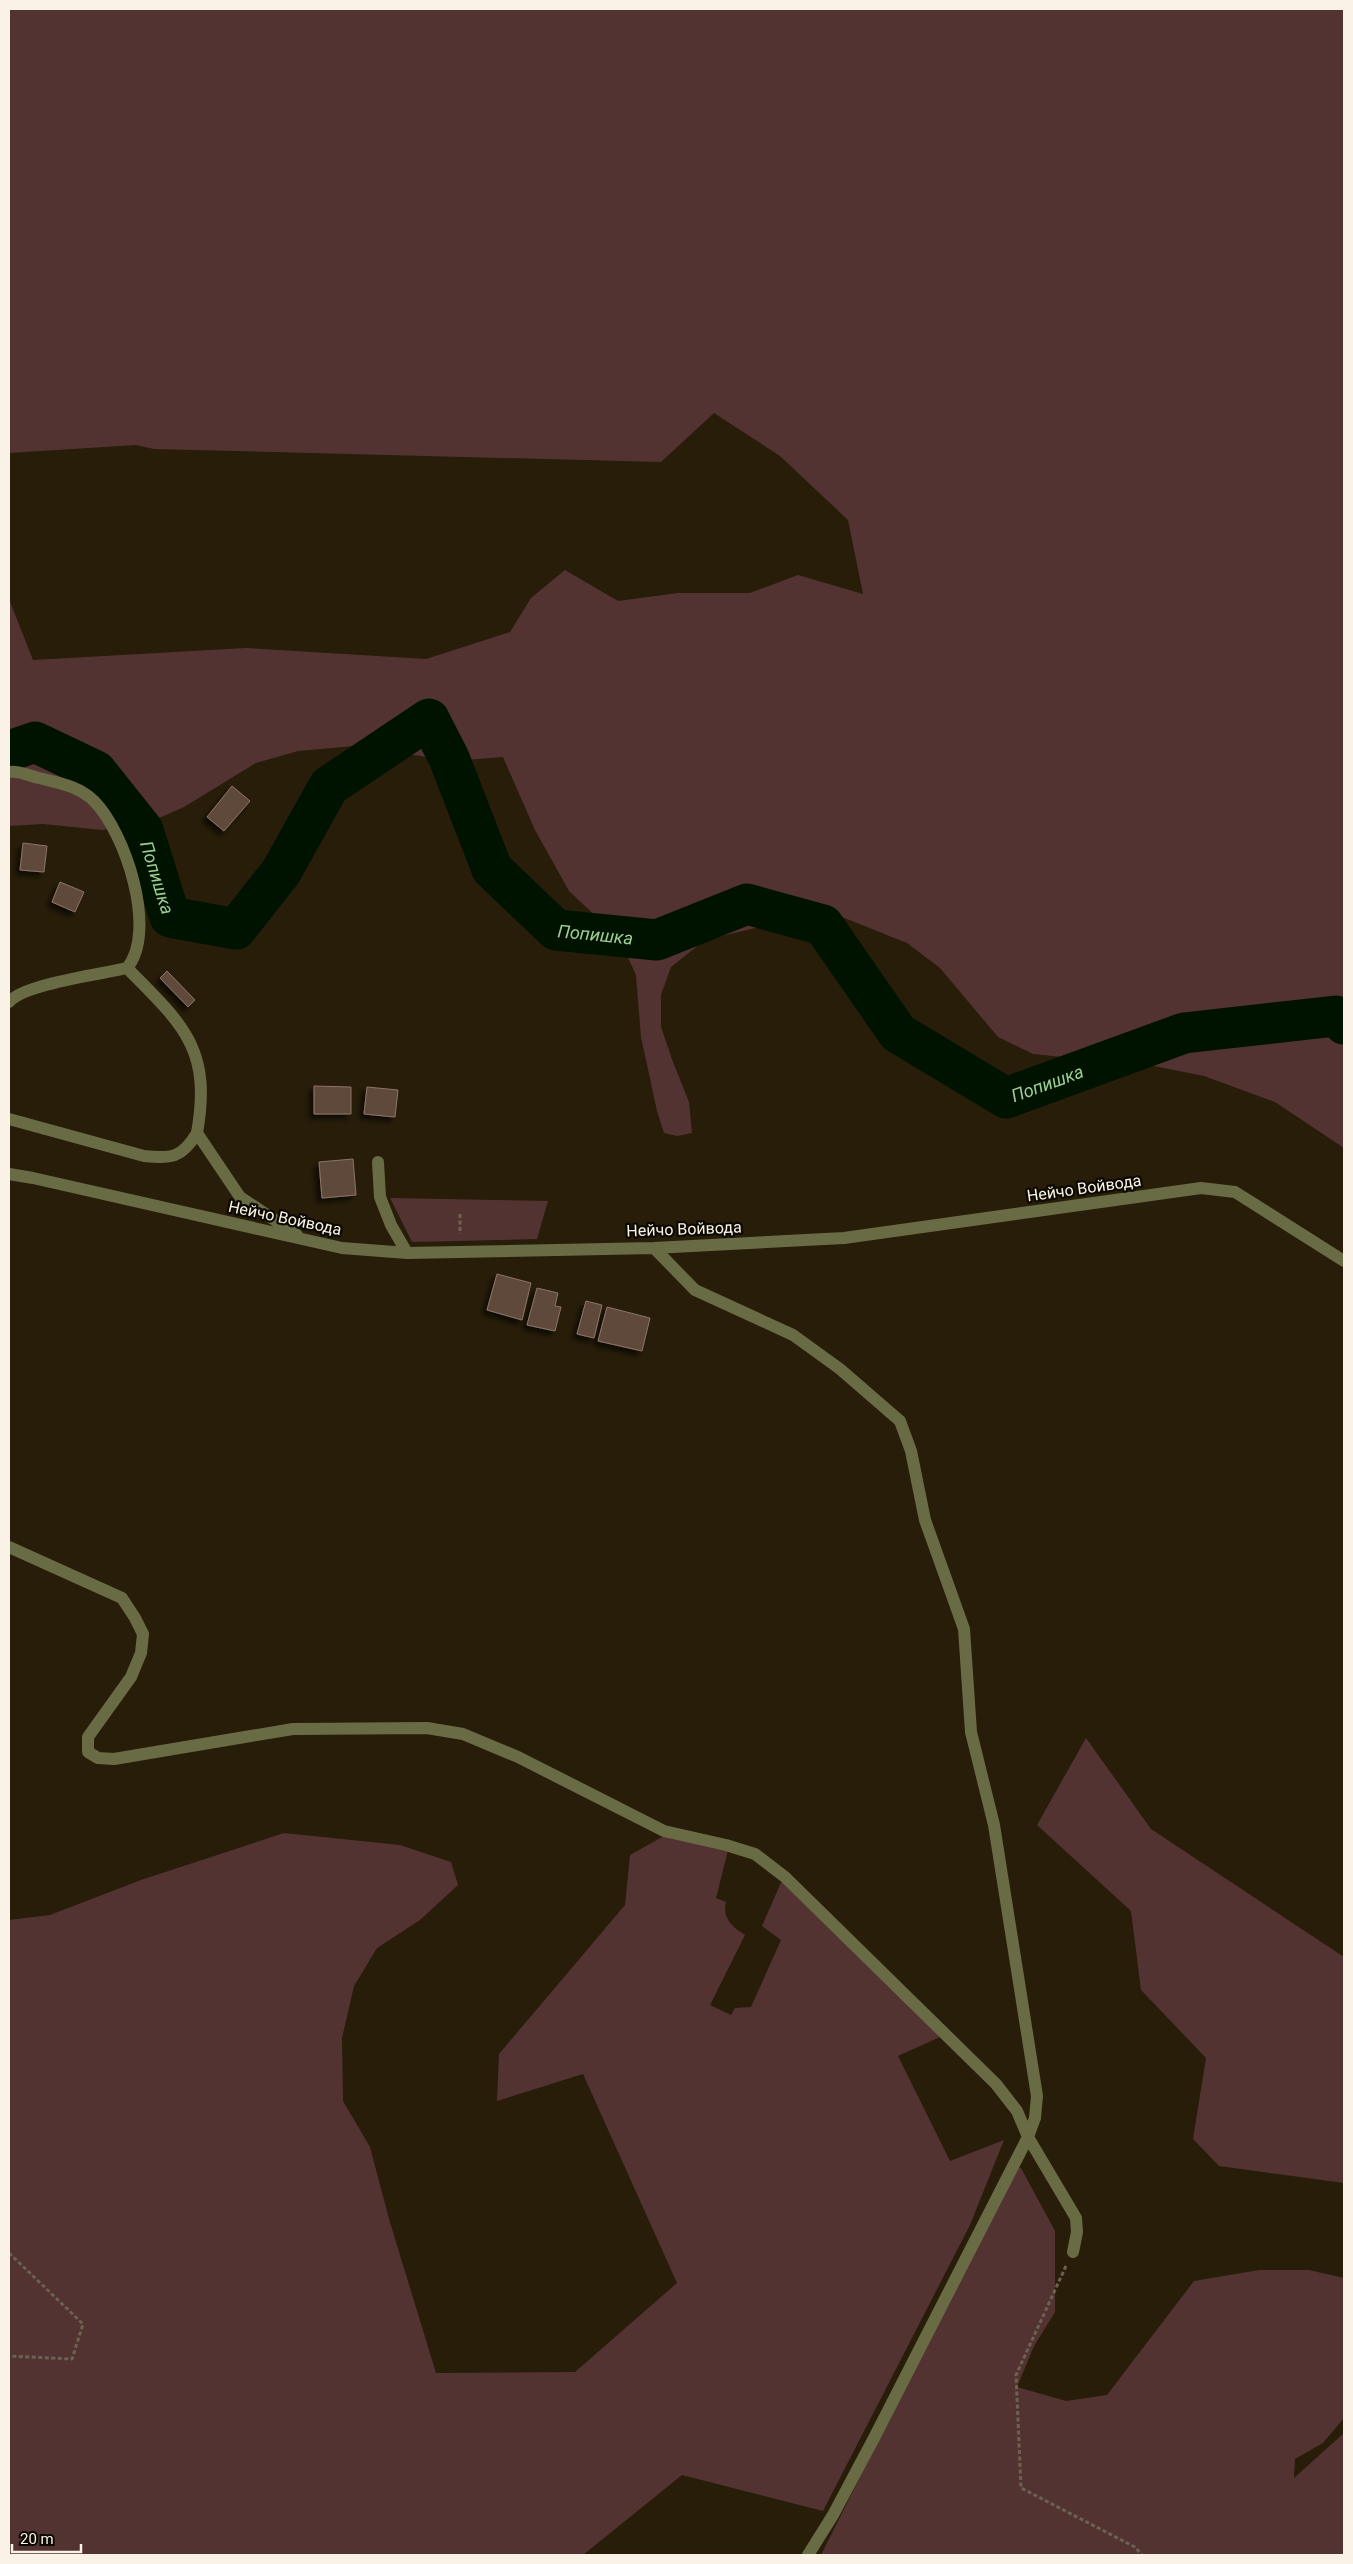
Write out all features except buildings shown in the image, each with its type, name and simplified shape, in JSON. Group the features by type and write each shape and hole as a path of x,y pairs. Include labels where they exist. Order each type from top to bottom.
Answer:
{"street":[{"path":"9,772 77,788 95,802 116,834 131,868 138,904 139,936 134,960 127,968 86,975 24,992 9,1002"},
{"path":"9,1119 144,1156 163,1158 176,1156 188,1148 197,1133 202,1104 202,1082 198,1060 186,1033 161,1002 127,968"},
{"path":"197,1133 240,1197 304,1239"},
{"path":"378,1162 380,1197 391,1225 407,1253"},
{"name":"Нейчо Войвода","path":"9,1174 342,1248 407,1253 654,1248 844,1238 1201,1188 1235,1192 1344,1261"},
{"path":"654,1248 695,1290 793,1335 840,1369 900,1421 911,1451 925,1520 964,1630 971,1732 994,1825 1037,2096 1035,2118 1028,2137 883,2421 833,2515 808,2555"},
{"path":"9,1547 122,1598 143,1634 141,1653 131,1677 88,1737 88,1752 98,1758 114,1760 293,1730 427,1728 472,1738 518,1757 664,1831 726,1845 755,1854 785,1877 996,2084 1017,2111 1028,2137 1076,2218 1077,2232 1073,2252"}],"path":[{"path":"1073,2252 1016,2375 1021,2488 1135,2547 1142,2555"},
{"path":"9,2253 83,2324 72,2360 9,2356"}],"shaded area":[{"path":"9,9 1344,9 1344,1148 1275,1102 1204,1076 1154,1066 1033,1054 998,1037 940,968 907,943 827,911 705,940 671,967 661,995 661,1027 689,1102 692,1133 677,1136 664,1133 657,1111 641,1037 636,975 619,938 569,891 535,830 503,757 453,761 354,746 298,751 256,763 184,807 148,823 102,830 43,824 9,826 9,599 33,660 246,648 426,659 510,632 531,598 565,570 618,601 678,593 750,593 798,575 863,594 848,520 780,456 714,413 661,462 154,449 136,445 9,453"},
{"path":"390,1198 548,1201 537,1239 412,1242"},
{"path":"1086,1738 1151,1829 1344,1957 1344,2183 1219,2166 1193,2139 1206,2058 1141,1990 1131,1911 1037,1825"},
{"path":"284,1833 400,1845 451,1862 458,1885 420,1920 377,1948 354,1986 342,2038 343,2101 370,2147 389,2219 436,2373 575,2372 677,2283 583,2074 497,2101 499,2054 625,1905 630,1855 664,1836 728,1850 716,1898 726,1902 725,1913 729,1922 745,1935 710,2005 731,2015 735,2008 751,2007 781,1940 762,1926 783,1878 940,2037 898,2056 950,2161 1004,2140 970,2225 823,2511 682,2475 583,2555 9,2555 9,1920 50,1915 141,1880"},
{"path":"1008,2168 1021,2168 1055,2231 1055,2312 1034,2346 1017,2387 1066,2401 1107,2395 1194,2281 1259,2270 1309,2270 1344,2278 1344,2418 1323,2443 1295,2459 1294,2478 1344,2433 1344,2555 821,2555 893,2411"}],"waterway":[{"name":"Попишка","path":"9,751 35,742 96,771 143,830 170,917 236,929 281,872 329,786 429,719 449,758 492,869 556,930 657,940 747,904 823,925 898,1033 1006,1098 1184,1033 1336,1016 1344,1024"}]}
